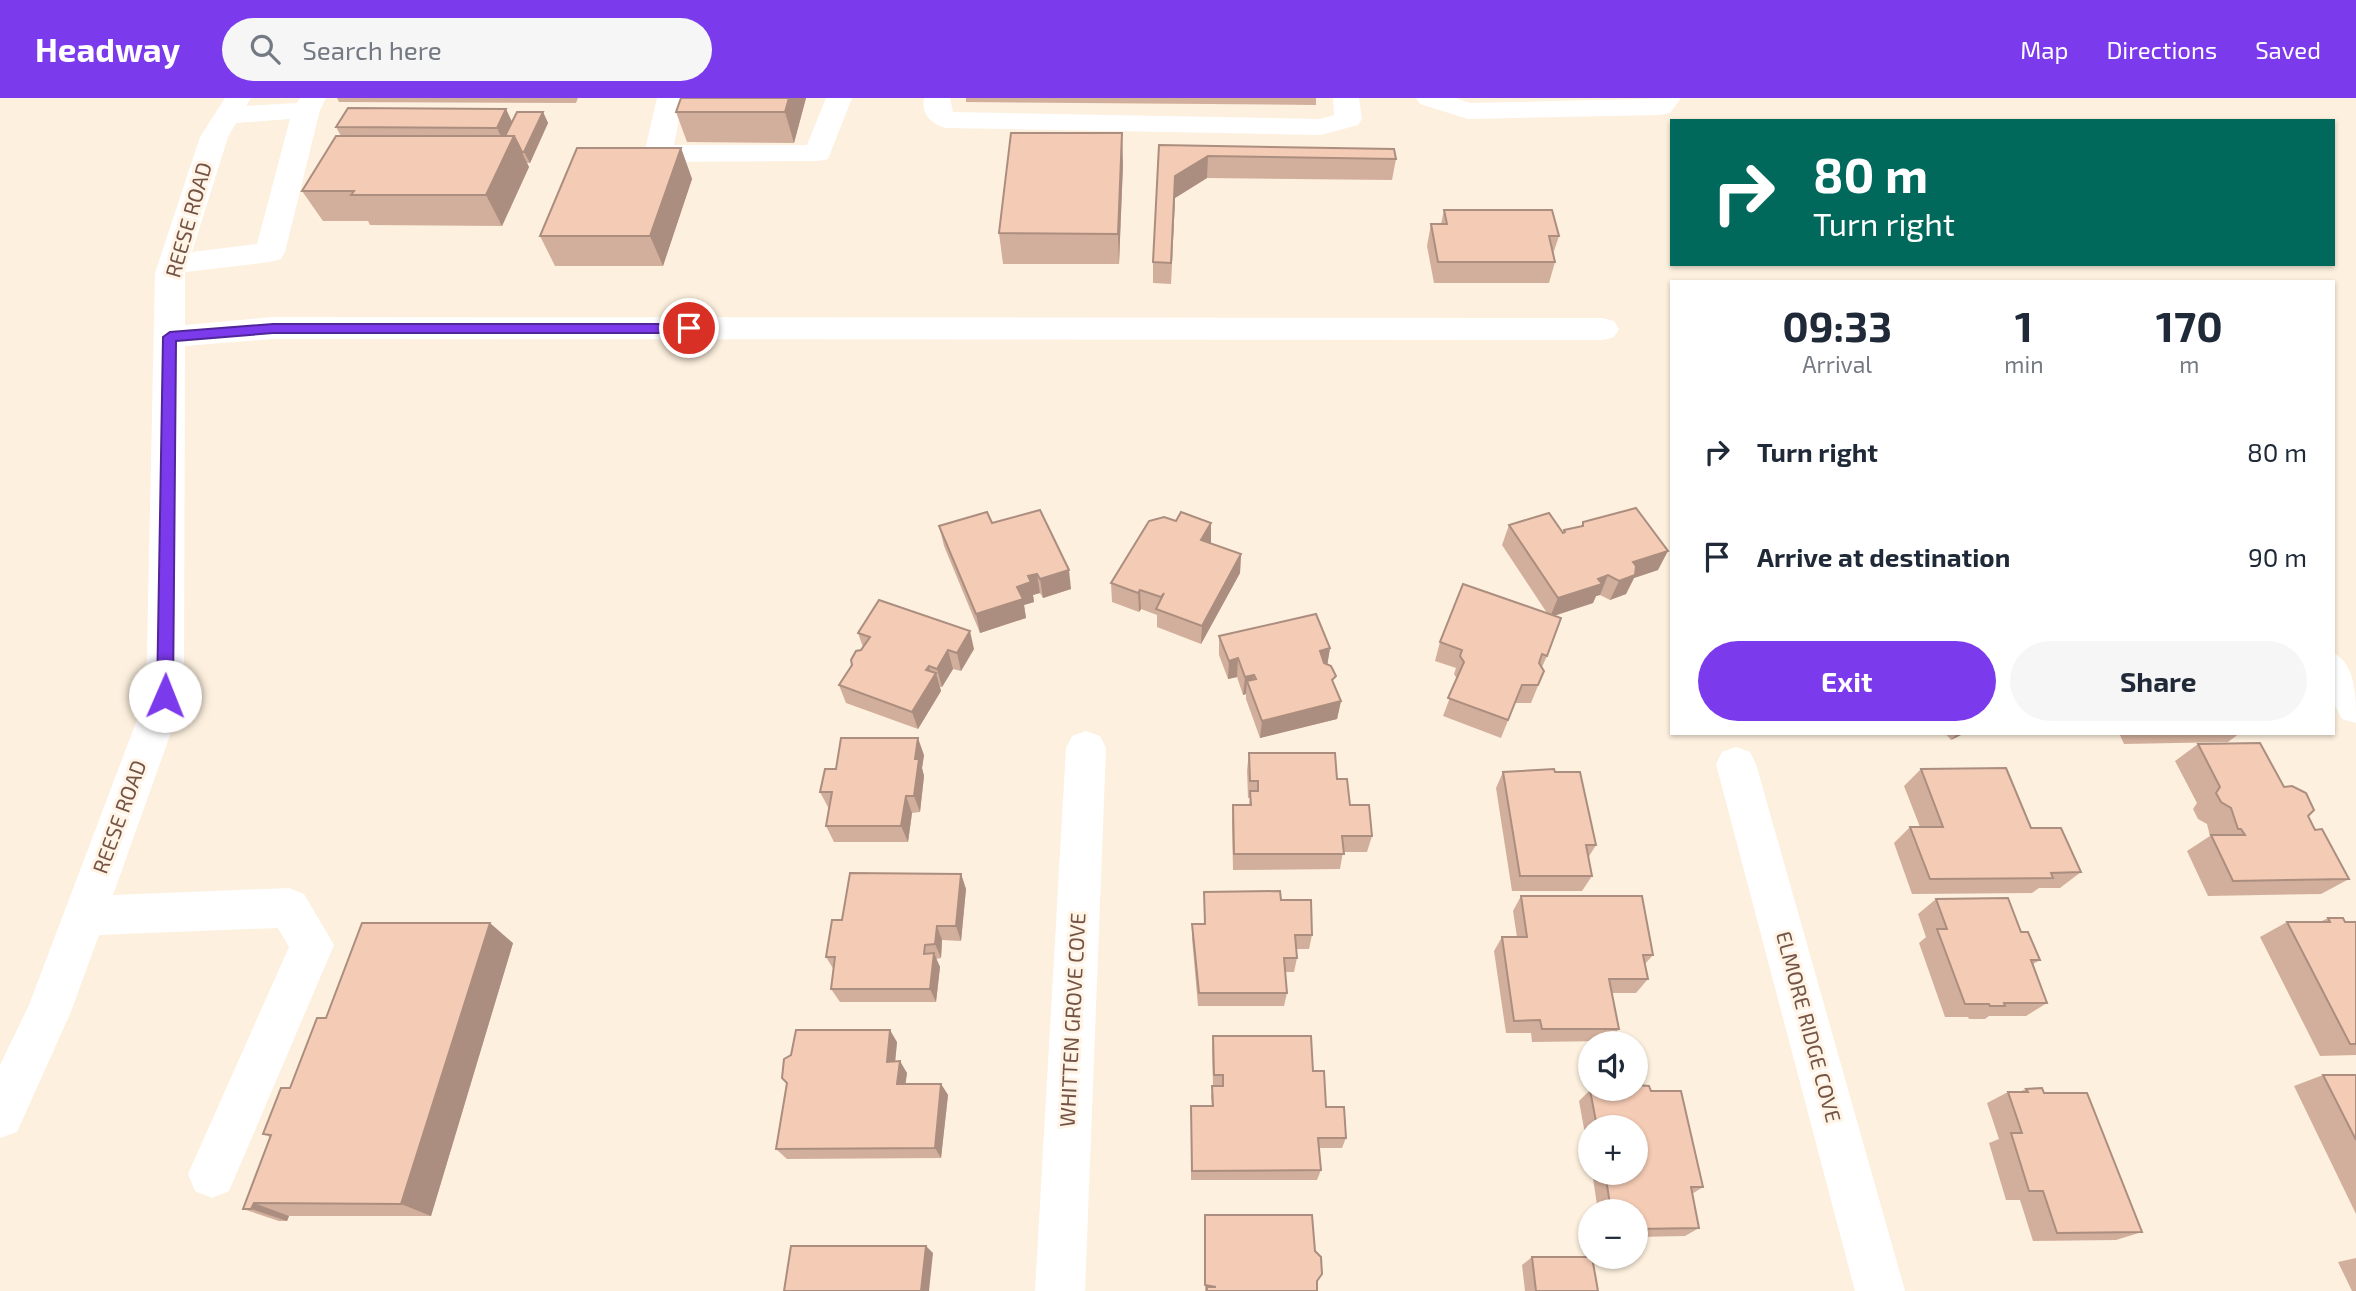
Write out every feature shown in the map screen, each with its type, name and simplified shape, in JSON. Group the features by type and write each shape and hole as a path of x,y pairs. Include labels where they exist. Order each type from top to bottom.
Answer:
{"street":[{"path":"670,98 658,154 818,153 839,98"},
{"path":"937,98 935,107 938,115 946,120 1321,127 1348,119 1346,98"},
{"path":"1429,98 1468,111 1660,107 1668,98"},
{"path":"173,264 270,252 309,104 232,107"},
{"name":"REESE ROAD","path":"0,1115 48,1014 165,696 170,273 214,137 232,107"},
{"path":"170,337 273,328 1603,329"},
{"path":"2335,672 2356,708"},
{"name":"WHITTEN GROVE COVE","path":"1060,1291 1086,748"},
{"name":"ELMORE RIDGE COVE","path":"1735,764 1880,1291"},
{"path":"84,916 289,908 312,945 212,1174"}],"building":[{"path":"681,98 789,98 785,112 676,112"},
{"path":"348,108 506,109 497,128 336,127"},
{"path":"517,112 543,112 524,152 514,136 505,136"},
{"path":"1011,133 1122,133 1118,234 999,233"},
{"path":"336,136 514,136 486,195 351,195 354,191 302,191"},
{"path":"1159,145 1394,149 1396,159 1208,156 1175,176 1171,263 1153,262"},
{"path":"577,148 681,148 650,236 540,236"},
{"path":"1444,210 1552,210 1559,236 1549,236 1555,262 1438,262 1431,224 1447,224"},
{"path":"1636,508 1668,551 1633,562 1636,566 1635,575 1619,581 1608,575 1598,579 1602,584 1558,598 1509,525 1549,513 1563,533 1564,530 1583,526 1583,522"},
{"path":"1040,510 1069,570 1040,579 1037,574 1028,576 1031,582 1017,587 1023,599 976,614 939,526 987,512 992,523"},
{"path":"1181,512 1211,523 1201,540 1241,554 1202,626 1156,609 1164,593 1161,597 1140,590 1138,593 1111,583 1149,521 1164,517 1176,521"},
{"path":"1463,584 1561,618 1547,656 1542,654 1539,663 1544,671 1538,685 1522,685 1508,720 1448,698 1464,662 1460,656 1462,650 1440,642"},
{"path":"879,600 970,631 957,653 948,650 937,669 929,666 926,670 936,673 912,712 839,685 852,665 851,660 856,651 861,650 870,637 858,633"},
{"path":"1316,614 1330,648 1320,651 1324,663 1331,666 1336,676 1332,680 1341,701 1262,721 1247,681 1256,679 1254,675 1245,677 1238,658 1229,661 1219,636"},
{"path":"841,738 918,738 915,759 919,759 914,796 906,796 901,826 826,826 832,792 820,792 825,769 836,769"},
{"path":"2260,743 2284,787 2292,786 2306,793 2314,810 2308,816 2315,830 2322,829 2349,879 2233,881 2211,835 2245,835 2238,829 2231,808 2221,802 2216,793 2220,787 2198,744"},
{"path":"1249,753 1335,753 1337,779 1347,779 1350,805 1369,805 1372,836 1342,836 1344,854 1234,854 1233,805 1251,805 1250,791 1258,791 1258,781 1250,781"},
{"path":"2006,768 2031,828 2061,828 2081,872 2051,873 2053,878 1930,879 1910,827 1943,827 1921,769"},
{"path":"1554,769 1555,772 1580,772 1596,845 1586,845 1592,876 1520,876 1503,772"},
{"path":"850,873 961,874 956,926 937,926 935,944 925,945 924,954 934,953 930,989 831,989 835,957 826,957 832,920 842,920"},
{"path":"1280,891 1281,900 1311,900 1312,935 1295,935 1297,958 1284,958 1287,993 1199,993 1192,924 1205,924 1204,892"},
{"path":"1521,896 1642,896 1653,955 1643,955 1648,979 1609,979 1619,1029 1542,1029 1540,1020 1514,1021 1502,937 1527,937"},
{"path":"2008,898 2021,932 2028,932 2040,960 2031,960 2047,1003 2004,1003 2005,1006 1965,1004 1937,929 1947,929 1936,899"},
{"path":"2328,918 2343,918 2345,922 2356,922 2356,1044 2350,1044 2287,922 2330,922"},
{"path":"362,923 490,923 401,1204 254,1203 251,1209 243,1209 271,1135 263,1134 281,1088 290,1088 317,1018 326,1018"},
{"path":"796,1030 890,1030 887,1062 900,1061 897,1084 941,1084 935,1148 776,1149 787,1083 782,1078 784,1059 791,1055"},
{"path":"1213,1036 1311,1036 1313,1071 1324,1071 1326,1107 1344,1107 1346,1138 1318,1138 1321,1170 1192,1171 1191,1106 1213,1106 1212,1086 1223,1086 1223,1075 1214,1075"},
{"path":"2323,1075 2356,1075 2356,1140"},
{"path":"1648,1086 1651,1091 1681,1091 1703,1187 1691,1187 1699,1228 1648,1229 1648,1199 1609,1199 1607,1185 1648,1185 1648,1115 1595,1115 1592,1101 1648,1101"},
{"path":"2042,1088 2044,1093 2087,1093 2142,1232 2057,1233 2043,1191 2029,1191 2011,1133 2022,1133 2008,1092 2028,1092 2026,1089"},
{"path":"1205,1215 1312,1215 1315,1251 1321,1257 1322,1274 1317,1281 1317,1291 1207,1291 1207,1287 1216,1287 1205,1285"},
{"path":"791,1246 926,1246 921,1291 784,1291"},
{"path":"1532,1257 1578,1257 1578,1269 1594,1269 1598,1291 1536,1291"}],"route":[{"path":"165,696 170,337 273,328 689,328"}]}
